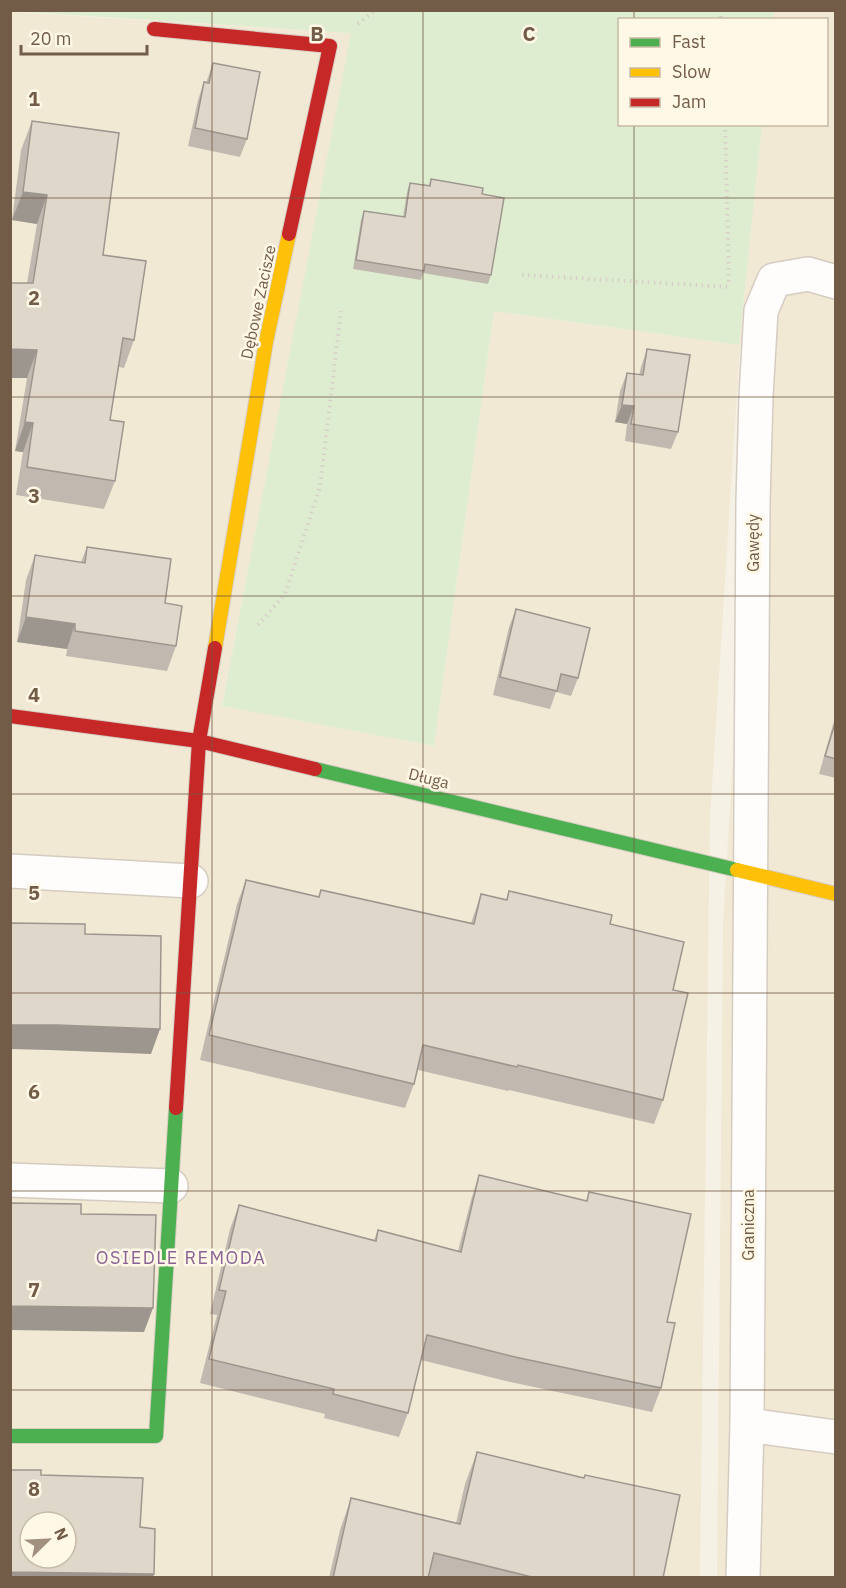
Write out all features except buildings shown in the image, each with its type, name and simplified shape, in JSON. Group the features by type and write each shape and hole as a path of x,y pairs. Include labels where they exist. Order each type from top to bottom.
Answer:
{"street":[{"name":"Dębowe Zacisze","path":"154,29 330,46 266,342 199,741"},
{"path":"774,280 808,274 836,282"},
{"name":"Gawędy","path":"750,873 756,396 761,311 774,280"},
{"name":"Długa","path":"10,716 199,741 836,894"},
{"path":"10,1436 156,1436 199,741"},
{"path":"10,871 190,881"},
{"name":"Graniczna","path":"743,1578 747,1425 750,873"},
{"path":"10,1180 171,1186"},
{"path":"747,1425 836,1437"}],"path":[{"path":"725,126 730,287"},
{"path":"522,275 730,287 774,280"},
{"path":"255,628 285,594 320,488 341,311"}],"shaded area":[{"path":"774,11 835,11 835,1577 717,1577 723,922 758,345 740,345 710,819 700,1577 11,1577 10,12 352,33 222,705 434,746 494,311 739,345 762,126 828,126 828,18 773,18"}],"green space":[{"path":"10,11 774,11 773,18 618,18 618,126 762,126 739,345 494,311 434,746 222,706 351,33"}],"traffic: fast":[{"path":"315,769 737,870"},
{"path":"10,1436 156,1436 176,1108"}],"traffic: slow":[{"path":"215,648 266,342 289,234"},
{"path":"737,870 836,894"}],"traffic: jam":[{"path":"154,29 330,46 289,234"},
{"path":"176,1108 199,741 215,648"},
{"path":"10,716 199,741 315,769"}],"district":[{"name":"OSIEDLE REMODA","path":"181,1257"}]}
